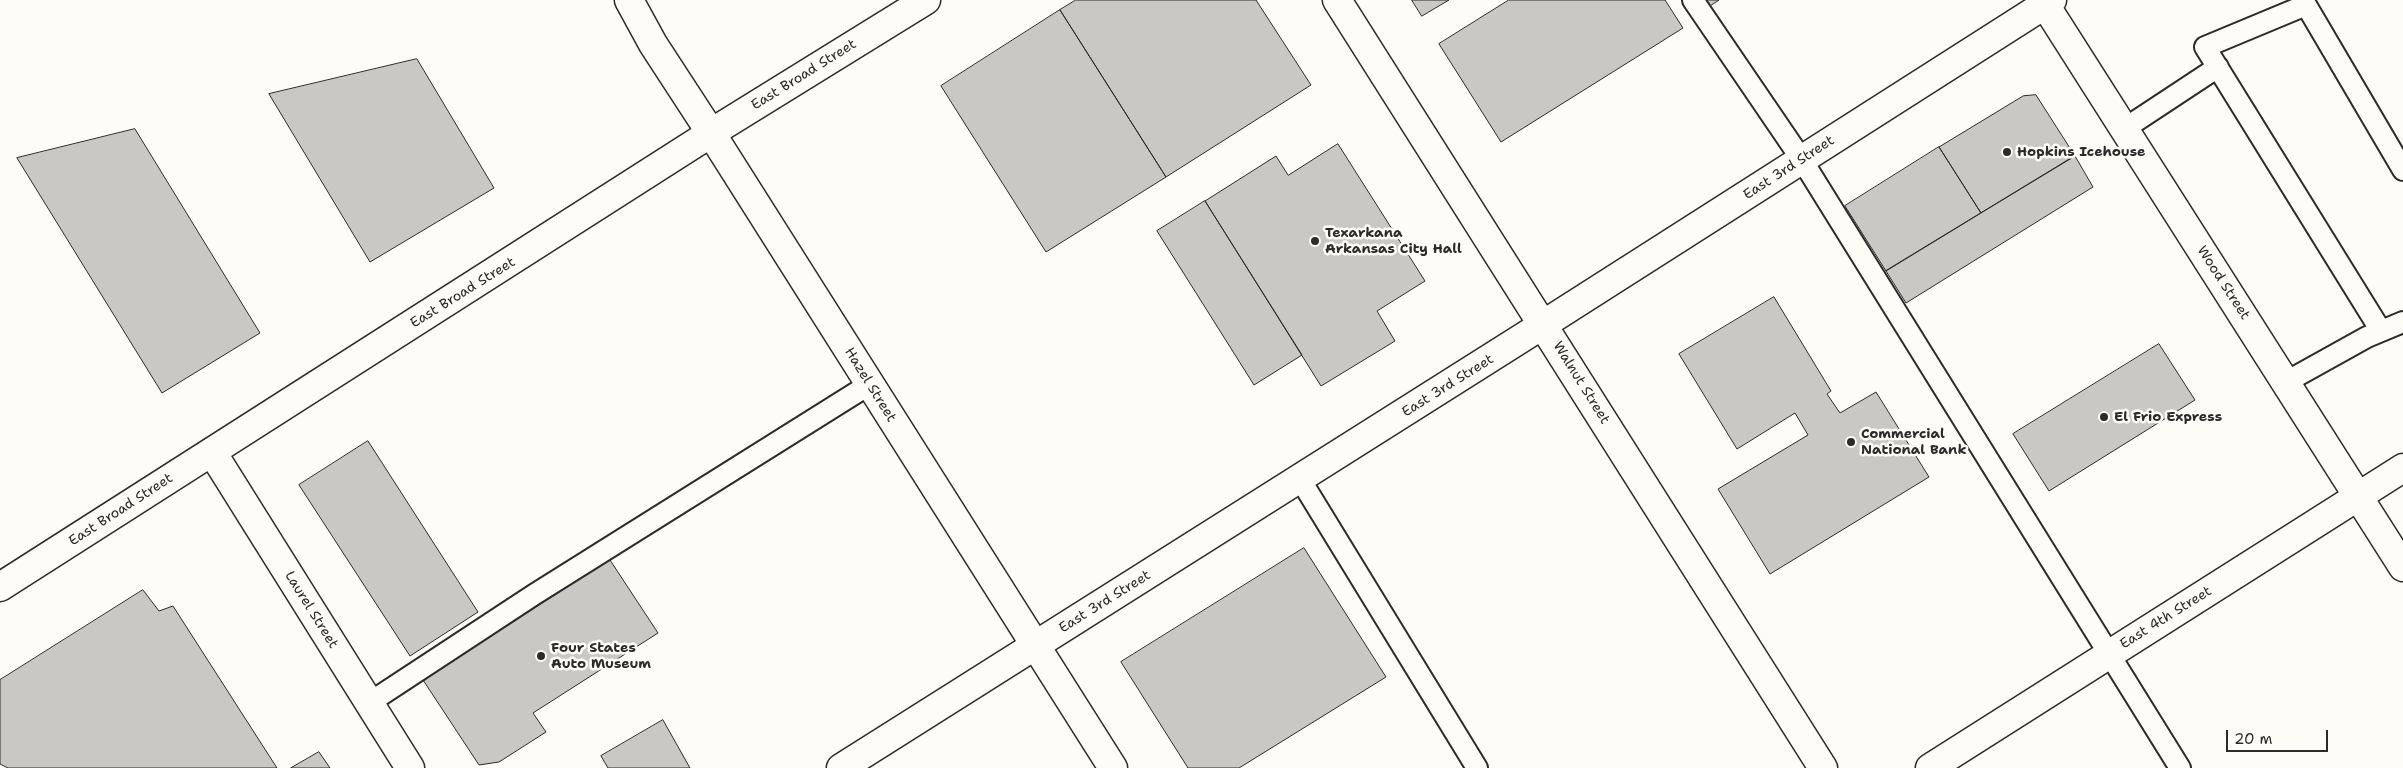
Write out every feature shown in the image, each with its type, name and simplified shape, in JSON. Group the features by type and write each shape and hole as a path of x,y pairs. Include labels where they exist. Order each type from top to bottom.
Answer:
{"street":[{"name":"Hazel Street","path":"629,0 653,44 1113,768"},
{"name":"East Broad Street","path":"0,587 711,133 926,0"},
{"name":"Walnut Street","path":"1337,0 1544,324 1823,768"},
{"name":"East 3rd Street","path":"841,768 1802,160 2046,2"},
{"name":"Wood Street","path":"2046,2 2124,129 2359,495 2403,567"},
{"name":"Laurel Street","path":"212,452 410,768"},
{"name":"East 4th Street","path":"1930,768 2403,468"}],"lane":[{"path":"1693,0 1802,160 2180,768"},
{"path":"2381,331 2205,47 2306,5 2403,170"},
{"path":"2124,129 2218,67"},
{"path":"2286,382 2381,331 2403,322"},
{"path":"369,703 535,594 870,384"},
{"path":"1300,479 1477,768"}],"building":[{"path":"1076,0 1256,0 1311,85 1166,177 1060,10"},
{"path":"1412,0 1449,0 1422,16"},
{"path":"1509,0 1665,0 1683,28 1501,142 1439,44"},
{"path":"1702,0 1719,0 1707,8"},
{"path":"1060,10 1166,177 1046,252 941,86"},
{"path":"417,59 494,188 370,262 269,94"},
{"name":"Hopkins Icehouse","path":"2036,95 2075,156 1981,213 1939,147 2023,96"},
{"path":"135,129 260,333 162,393 17,158"},
{"name":"Texarkana Arkansas City Hall","path":"1338,144 1425,281 1377,311 1395,341 1321,386 1205,201 1276,156 1288,175"},
{"path":"1939,147 1981,213 1886,271 1845,206"},
{"path":"2075,156 2093,187 1906,303 1886,271"},
{"path":"1205,201 1302,355 1254,385 1157,231"},
{"name":"Commercial National Bank","path":"1774,297 1831,391 1827,394 1840,413 1876,392 1929,477 1770,574 1718,489 1808,435 1795,413 1737,449 1679,354"},
{"name":"El Frio Express","path":"2159,344 2195,400 2049,491 2013,434"},
{"path":"368,441 478,612 410,656 299,485"},
{"path":"1304,548 1386,677 1239,768 1188,768 1121,662"},
{"name":"Four States Auto Museum","path":"610,560 658,633 533,713 546,732 499,762 479,765 423,680"},
{"path":"143,590 159,611 173,606 277,768 8,768 0,764 0,680"},
{"path":"663,720 690,768 608,768 601,756"},
{"path":"319,752 330,768 291,768"}],"place":[{"name":"Hopkins Icehouse","path":"2007,152"},
{"name":"Texarkana Arkansas City Hall","path":"1315,241"},
{"name":"El Frio Express","path":"2104,417"},
{"name":"Commercial National Bank","path":"1851,442"},
{"name":"Four States Auto Museum","path":"541,656"}]}
